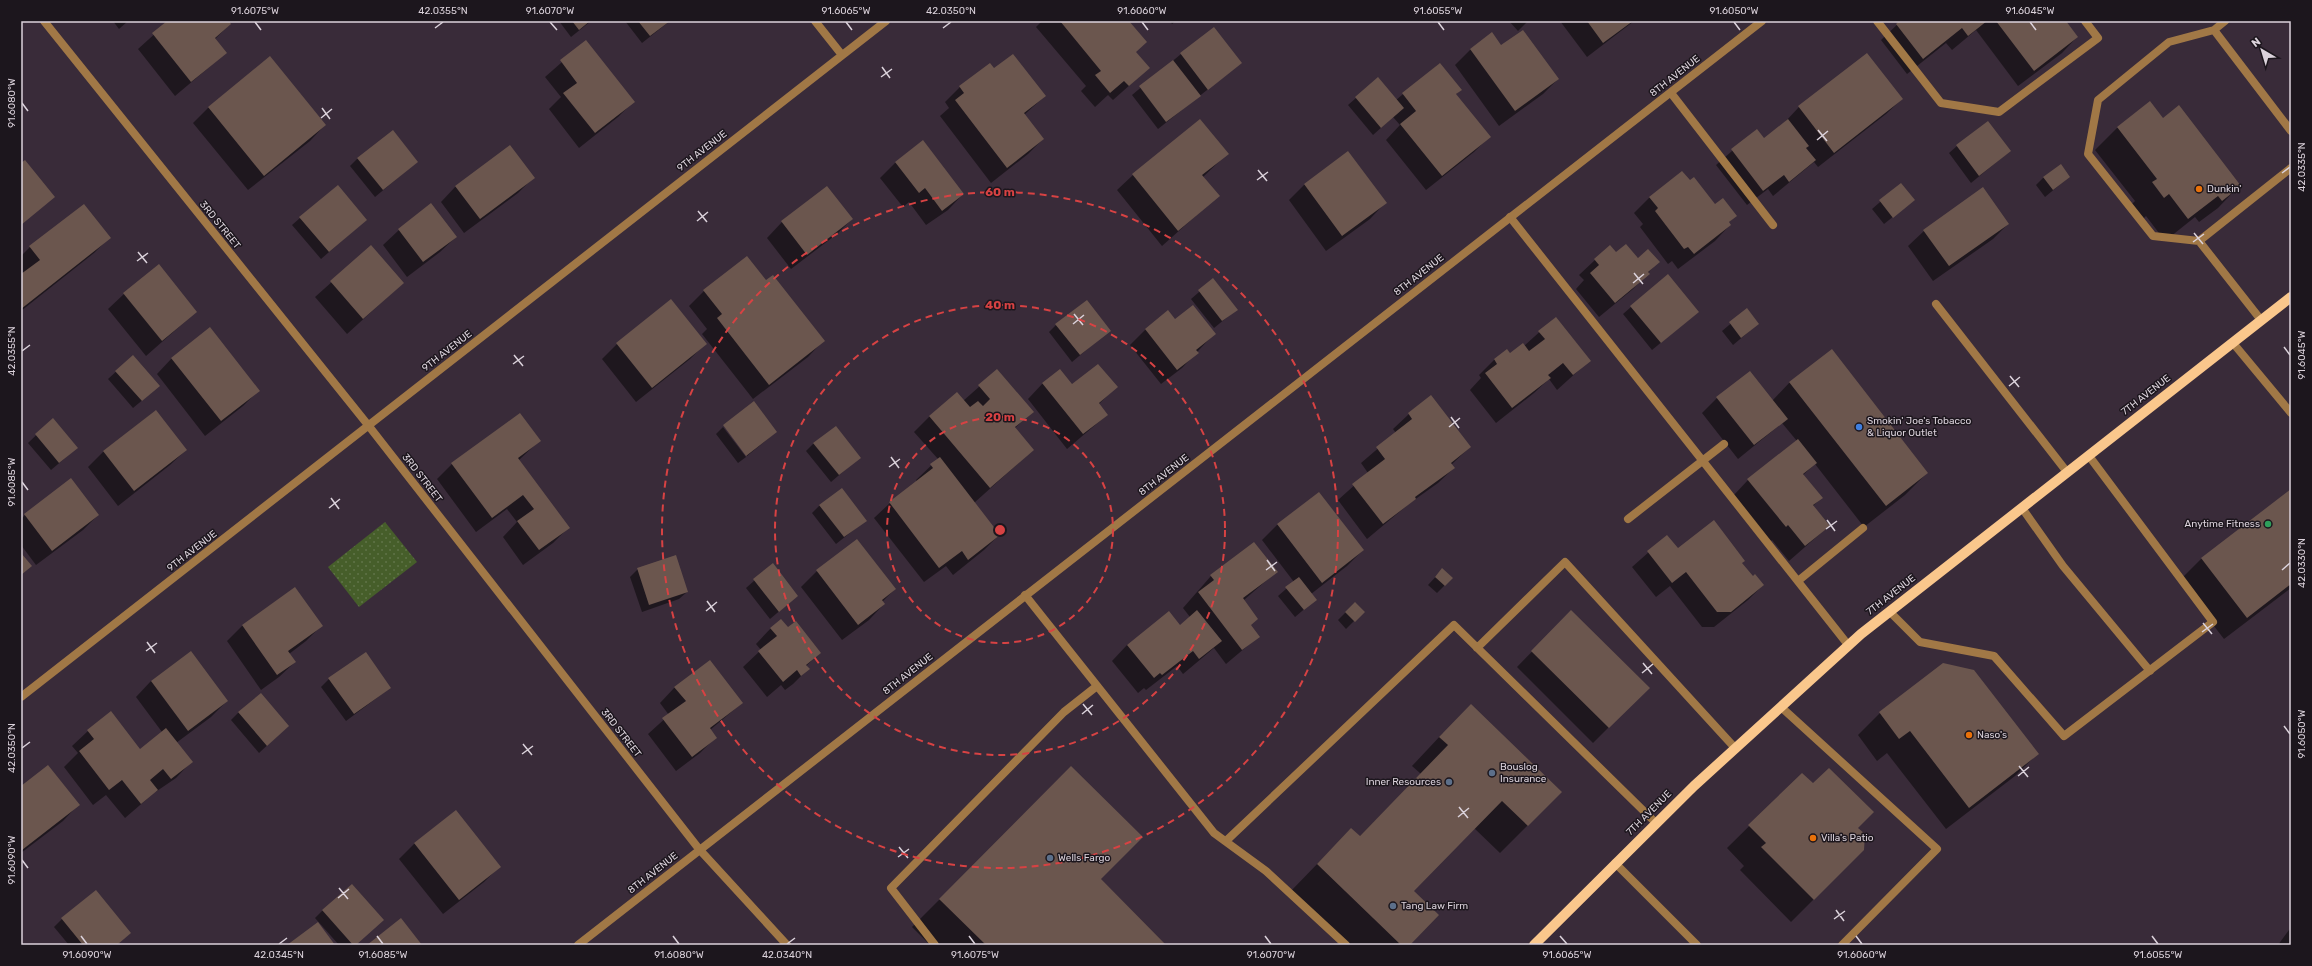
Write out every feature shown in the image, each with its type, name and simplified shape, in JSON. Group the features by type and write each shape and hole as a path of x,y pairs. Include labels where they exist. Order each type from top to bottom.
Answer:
{"main road":[{"name":"7TH AVENUE","path":"1534,945 1656,823 1735,748 1849,646 2067,472 2291,297"}],"street":[{"name":"3RD STREET","path":"44,21 368,425 699,849 787,945"},
{"path":"815,21 842,55"},
{"name":"9TH AVENUE","path":"21,697 886,21"},
{"name":"8TH AVENUE","path":"578,945 699,849 1762,21"},
{"path":"1877,21 1941,103 1999,112 2098,38 2086,21"},
{"path":"2225,21 2214,30 2169,42 2098,100 2088,154 2153,236 2199,241 2291,168"},
{"path":"2214,30 2291,131"},
{"path":"1671,93 1773,225"},
{"path":"1510,217 1849,646"},
{"path":"2199,241 2261,320"},
{"path":"1936,304 2067,472"},
{"path":"2233,343 2291,413"},
{"path":"1628,519 1724,444"},
{"path":"1890,612 1920,642 1994,656 2064,736 2213,622 2089,456"},
{"path":"2022,508 2063,566 2150,671"},
{"path":"1798,581 1863,528"},
{"path":"1477,648 1565,562 1735,748"},
{"path":"1025,595 1214,833 1266,871 1346,945"},
{"path":"1226,842 1454,625 1656,823"},
{"path":"935,945 891,888 1064,712 1097,686"},
{"path":"1781,708 1938,849 1842,945"},
{"path":"1616,864 1697,945"}],"green space":[{"path":"385,522 417,562 359,607 328,567"}],"building":[{"path":"167,21 229,21 231,24 215,38 227,53 191,82 152,33"},
{"path":"572,21 590,21 579,30"},
{"path":"638,21 670,21 650,36"},
{"path":"1060,21 1129,21 1147,42 1136,52 1150,68 1129,86 1124,81 1110,93 1095,75 1101,71"},
{"path":"1587,21 1633,21 1603,43"},
{"path":"1899,21 1987,21 1968,36 1962,28 1923,59 1896,24"},
{"path":"1996,21 2066,21 2078,37 2034,71"},
{"path":"1214,27 1242,63 1208,90 1180,53"},
{"path":"1523,30 1559,79 1515,111 1470,49 1492,32 1501,45"},
{"path":"586,40 635,102 595,133 563,93 577,83 560,60"},
{"path":"1867,53 1903,99 1834,153 1798,106"},
{"path":"1013,54 1046,96 1024,113 1044,139 1007,168 955,100 964,93 959,86 990,63 994,68"},
{"path":"270,56 326,125 264,176 208,107"},
{"path":"1173,60 1201,96 1166,122 1139,86"},
{"path":"1440,63 1462,90 1456,94 1491,137 1442,176 1400,124 1416,111 1402,93"},
{"path":"1378,77 1404,108 1381,128 1355,97"},
{"path":"2150,101 2163,118 2179,105 2241,186 2222,201 2218,196 2188,219 2169,194 2164,198 2152,182 2157,179 2117,127"},
{"path":"1200,119 1229,154 1202,175 1220,196 1178,231 1132,174"},
{"path":"1788,119 1809,146 1806,148 1816,160 1789,182 1784,175 1763,191 1731,149 1757,129 1764,138"},
{"path":"1988,121 2011,151 1979,176 1956,145"},
{"path":"393,130 418,162 383,190 357,158"},
{"path":"923,140 964,194 942,211 925,188 919,193 895,162"},
{"path":"510,145 535,178 480,219 455,186"},
{"path":"1348,151 1387,203 1342,236 1304,184"},
{"path":"25,160 55,197 21,225 21,163"},
{"path":"2061,164 2070,177 2053,190 2043,177"},
{"path":"1682,171 1690,180 1694,177 1715,204 1723,198 1737,216 1729,222 1731,225 1694,254 1688,247 1684,249 1655,211 1658,208 1649,197"},
{"path":"1901,183 1915,200 1893,218 1879,200"},
{"path":"338,185 367,220 329,252 299,217"},
{"path":"827,186 853,219 807,255 781,221"},
{"path":"1983,187 2009,224 1949,266 1923,230"},
{"path":"431,203 457,237 423,262 398,229"},
{"path":"84,204 111,238 21,309 21,274 40,260 29,246"},
{"path":"1626,244 1638,258 1648,249 1660,262 1648,272 1650,274 1615,303 1590,273 1599,265 1594,259 1610,245 1616,252"},
{"path":"371,245 404,283 363,319 330,281"},
{"path":"747,256 766,280 773,275 825,341 769,385 717,318 722,314 703,290"},
{"path":"159,264 197,312 162,341 123,293"},
{"path":"1668,274 1699,312 1661,343 1630,306"},
{"path":"1213,278 1238,310 1222,321 1198,290"},
{"path":"671,299 707,344 652,388 616,343"},
{"path":"1087,300 1111,331 1080,355 1055,324"},
{"path":"1193,305 1216,334 1196,350 1199,353 1177,370 1145,329 1168,310 1175,319"},
{"path":"1747,308 1759,324 1741,338 1729,322"},
{"path":"1556,317 1591,361 1573,375 1563,363 1548,375 1551,378 1512,408 1485,373 1497,364 1494,359 1507,349 1510,353 1523,343 1529,351 1545,339 1538,331"},
{"path":"210,327 260,391 221,421 171,358"},
{"name":"Smokin' Joe's Tobacco & Liquor Outlet","path":"1832,349 1928,473 1886,506 1789,382"},
{"path":"133,355 160,386 142,401 115,371"},
{"path":"1098,364 1118,387 1099,403 1108,415 1083,434 1042,383 1060,369 1072,384"},
{"path":"997,369 1034,412 1015,427 1034,450 990,488 929,416 957,392 970,407 978,401 983,406 990,399 978,385"},
{"path":"1750,371 1788,419 1754,445 1716,397"},
{"path":"1431,395 1471,447 1451,463 1455,468 1415,497 1416,499 1383,524 1352,484 1385,459 1376,447 1412,419 1408,413"},
{"path":"754,401 777,432 746,456 723,425"},
{"path":"156,410 187,450 134,491 103,451"},
{"path":"520,413 541,441 518,458 570,528 539,550 517,521 534,509 523,495 492,518 451,463"},
{"path":"53,418 78,448 59,463 35,434"},
{"path":"836,426 861,458 839,475 813,443"},
{"path":"1798,439 1817,463 1803,474 1823,498 1813,505 1830,526 1805,546 1788,525 1786,527 1747,479"},
{"path":"940,457 1000,535 968,560 962,551 939,568 889,502 933,468 930,464"},
{"path":"71,478 99,515 52,551 24,514"},
{"path":"842,488 867,521 844,537 819,505"},
{"name":"Anytime Fitness","path":"2291,489 2291,584 2247,618 2201,558"},
{"path":"1319,492 1364,550 1322,583 1277,524"},
{"path":"1714,520 1745,561 1742,563 1753,576 1755,574 1764,585 1731,612 1717,612 1686,572 1672,583 1647,551 1667,535 1678,548"},
{"path":"857,539 896,589 882,600 885,604 858,625 816,570"},
{"path":"1254,542 1278,572 1243,598 1258,619 1251,625 1260,637 1242,650 1198,592 1214,580 1210,575"},
{"path":"21,553 32,566 21,575"},
{"path":"676,555 688,592 649,605 637,568"},
{"path":"773,563 798,596 779,612 753,579"},
{"path":"1442,568 1453,578 1445,586 1435,577"},
{"path":"1299,577 1317,600 1304,610 1285,587"},
{"path":"295,587 323,626 288,651 296,662 277,675 242,625"},
{"path":"1355,602 1365,612 1355,622 1345,612"},
{"path":"1197,610 1222,641 1199,659 1193,651 1162,675 1160,673 1154,678 1127,645 1169,611 1180,625"},
{"path":"1571,610 1650,688 1609,728 1531,651"},
{"path":"781,619 788,627 796,621 821,653 806,665 810,669 801,676 797,670 783,682 758,651 777,636 770,628"},
{"path":"191,651 228,701 188,731 151,681"},
{"path":"366,652 391,688 354,714 328,678"},
{"path":"710,660 743,703 710,728 717,738 692,757 662,718 686,701 674,687"},
{"name":"Naso's","path":"1943,663 1974,670 2039,754 1969,808 1910,731 1899,739 1879,712"},
{"path":"261,693 289,726 267,746 238,712"},
{"path":"1471,704 1562,792 1528,826 1502,801 1414,891 1439,915 1410,945 1401,945 1317,864 1351,828 1360,836 1448,745 1439,737"},
{"path":"111,711 140,749 166,728 193,762 171,779 163,769 150,780 158,790 141,804 122,780 109,790 79,751 94,739 87,730"},
{"path":"48,765 80,805 22,850 21,786"},
{"name":"Wells Fargo","path":"1071,766 1143,837 1101,879 1166,945 986,945 939,899"},
{"name":"Villa's Patio","path":"1829,768 1874,812 1858,828 1865,834 1864,850 1814,900 1761,847 1766,843 1748,825 1802,773 1813,783"},
{"path":"456,810 501,867 459,900 414,843"},
{"path":"352,884 384,920 356,945 353,945 322,910"},
{"path":"96,890 131,933 117,945 83,945 61,918"},
{"path":"401,918 422,945 367,945"},
{"path":"318,922 335,945 287,945"}],"place":[{"name":"Dunkin'","path":"2199,189"},
{"name":"Smokin' Joe's Tobacco & Liquor Outlet","path":"1859,427"},
{"name":"Anytime Fitness","path":"2268,524"},
{"name":"Naso's","path":"1969,735"},
{"name":"Bouslog Insurance","path":"1492,773"},
{"name":"Inner Resources","path":"1449,782"},
{"name":"Villa's Patio","path":"1813,838"},
{"name":"Wells Fargo","path":"1050,858"},
{"name":"Tang Law Firm","path":"1393,906"}]}
